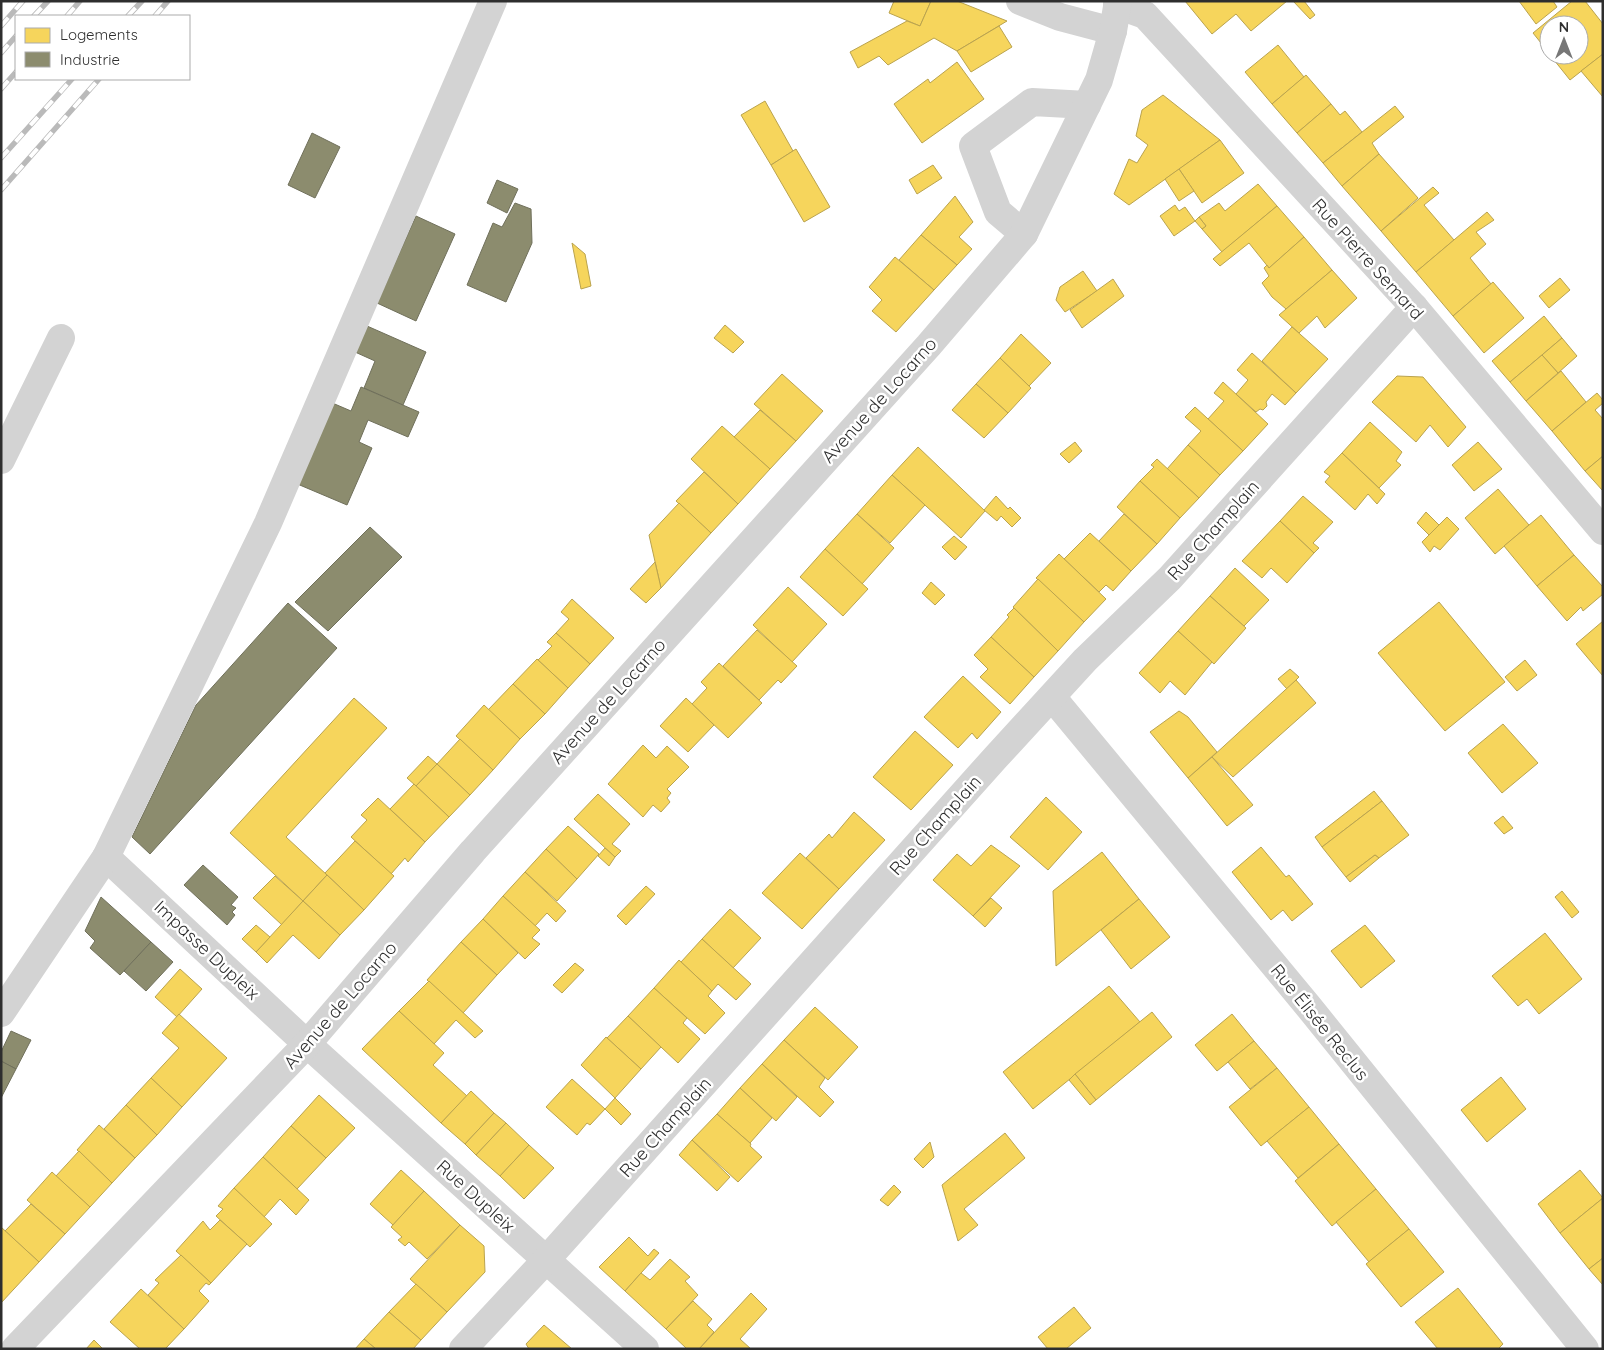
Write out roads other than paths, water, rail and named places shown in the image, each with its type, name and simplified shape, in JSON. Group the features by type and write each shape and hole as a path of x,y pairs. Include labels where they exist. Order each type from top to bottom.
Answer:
{"street":[{"path":"1,1014 106,857 268,523 492,1"},
{"path":"1020,1 1060,18 1113,31"},
{"name":"Avenue de Locarno","path":"15,1349 307,1044 473,851 929,345 1024,234 1099,80 1113,31 1118,3"},
{"name":"Rue Pierre Semard","path":"1118,3 1145,15 1414,307 1603,531"},
{"path":"1024,234 998,212 973,146 1032,102 1087,105"},
{"name":"Rue Champlain","path":"463,1349 546,1260 996,757 1085,660 1170,578 1414,307"},
{"path":"1,460 61,338"},
{"name":"Rue Élisée Reclus","path":"1052,697 1308,1006 1585,1349"},
{"name":"Impasse Dupleix","path":"106,857 307,1044"},
{"name":"Rue Dupleix","path":"307,1044 645,1349"}],"railway":[{"path":"1,26 23,1"},
{"path":"35,15 48,1"},
{"path":"68,15 80,1"},
{"path":"129,15 142,1"},
{"path":"156,15 168,1"},
{"path":"1,53 15,37"},
{"path":"1,89 15,73"},
{"path":"1,158 71,80"},
{"path":"1,190 98,80"}]}
